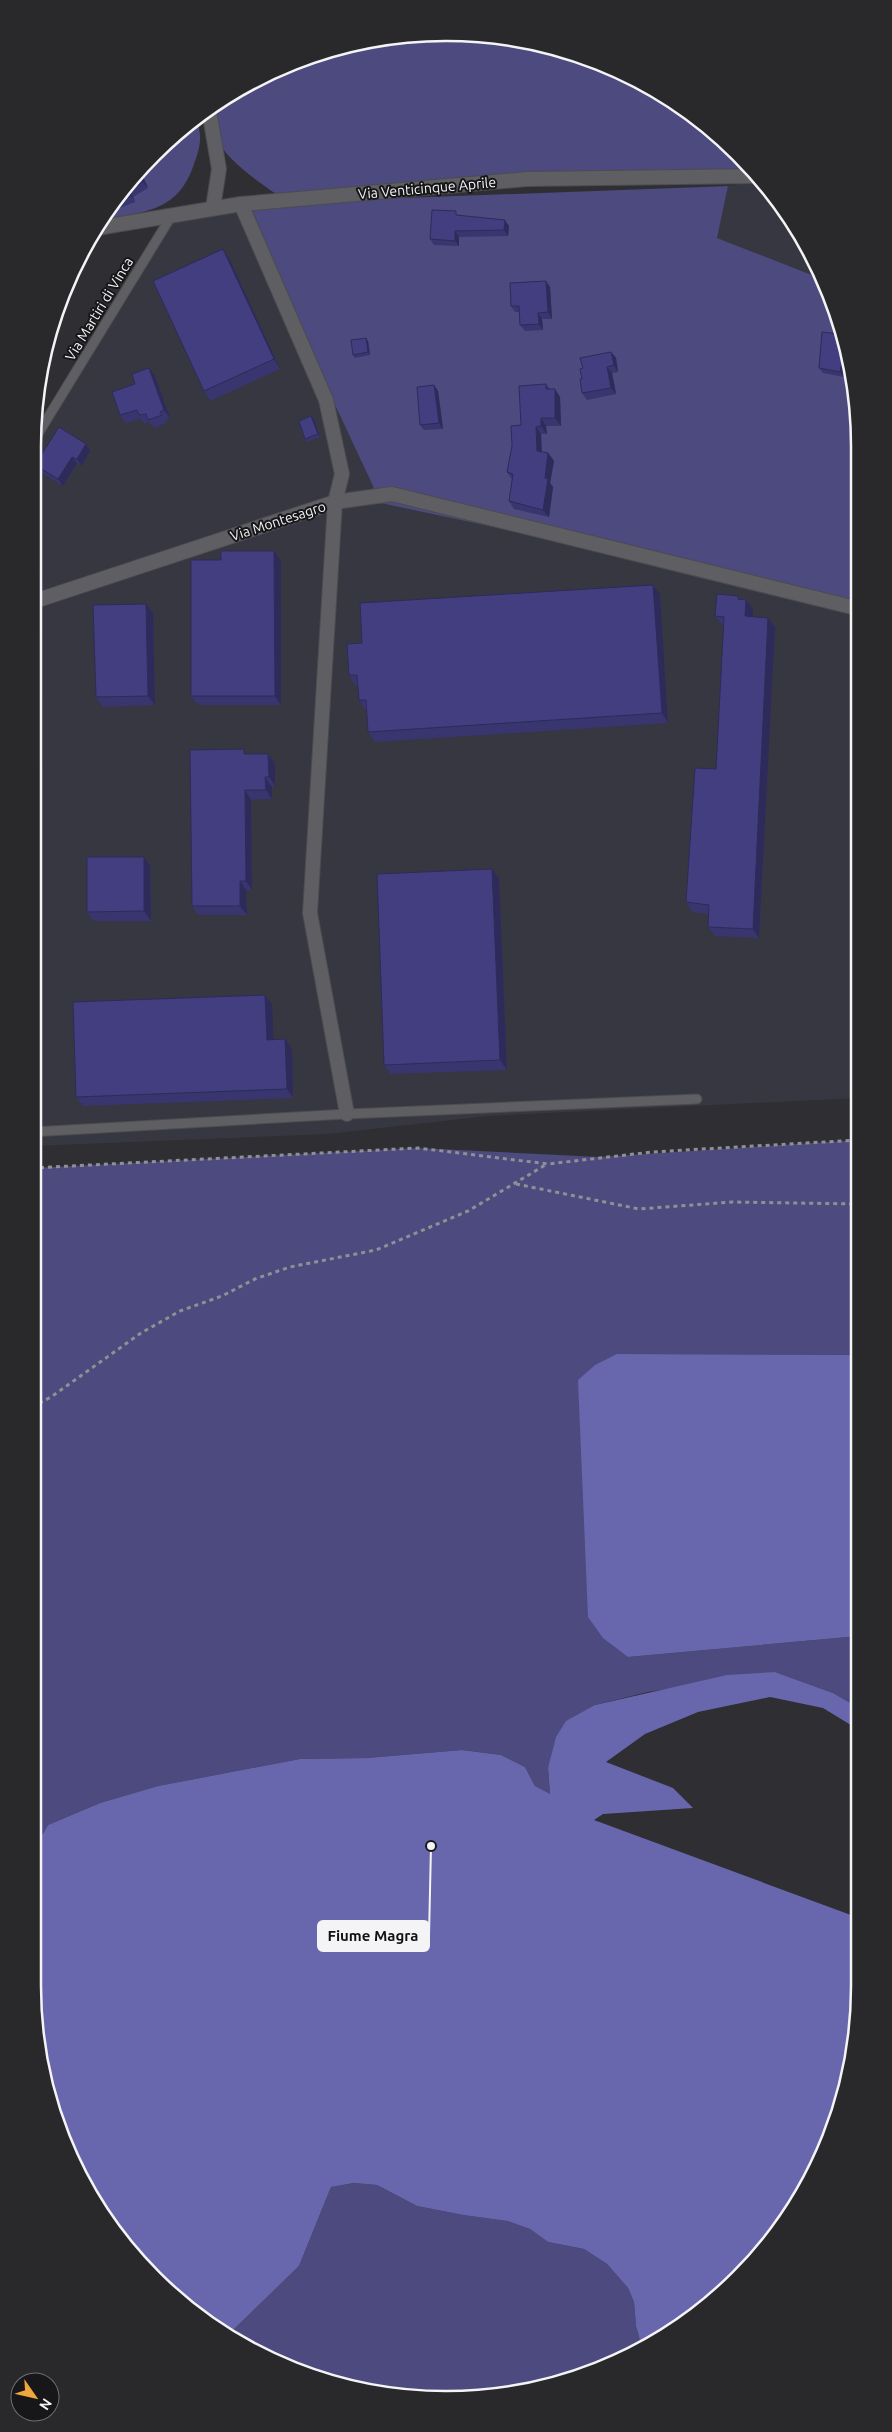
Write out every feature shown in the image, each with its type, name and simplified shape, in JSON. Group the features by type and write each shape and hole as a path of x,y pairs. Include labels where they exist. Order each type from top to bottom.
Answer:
{"street":[{"path":"210,117 219,169 213,208"},
{"name":"Via Venticinque Aprile","path":"106,227 241,204 527,179 747,176"},
{"name":"Via Montesagro","path":"41,599 335,502 342,474 326,400 241,204"},
{"path":"347,1114 310,914 335,502 392,494 851,607"}],"lane":[{"name":"Via Martiri di Vinca","path":"42,428 172,215"},
{"path":"41,1131 347,1114 697,1099"}],"path":[{"path":"41,1168 418,1148 548,1164 652,1152 851,1140"},
{"path":"41,1402 141,1333 180,1311 222,1296 255,1279 290,1267 376,1250 468,1210 548,1164"},
{"path":"516,1184 639,1208 732,1202 851,1204"}],"shaded area":[{"path":"446,41 472,42 525,49 551,55 601,72 625,83 671,109 713,142 742,170 740,174 282,198 255,179 228,155 217,138 213,115 221,109 267,83 316,63 341,55 393,45"},
{"path":"199,126 200,142 198,153 186,182 168,202 145,211 111,218 142,179 160,160"},
{"path":"740,178 749,178 783,221 797,244 820,291 837,341 844,371 758,254 716,238 728,186 737,185"},
{"path":"728,186 717,238 813,275 837,341 843,367 850,420 851,603 381,503 241,204"},
{"path":"241,204 851,601 851,1098 488,1116 328,1134 41,1146 42,430 172,215"},
{"path":"851,1140 851,1355 617,1354 628,1657 851,1637 851,1703 833,1693 775,1672 648,1692 595,1705 548,1768 550,1795 535,1786 525,1767 501,1755 462,1750 367,1758 300,1759 158,1786 100,1803 48,1825 41,1837 41,1168 418,1148 599,1157"},
{"path":"617,1354 851,1355 851,1637 628,1657 603,1638 588,1617 578,1380 595,1365"},
{"path":"775,1672 833,1693 851,1703 851,1725 823,1708 770,1697 698,1712 645,1734 606,1762 673,1788 693,1808 603,1814 594,1820 851,1915 850,2012 843,2065 837,2091 820,2141 797,2188 783,2211 750,2253 713,2290 692,2307 671,2323 640,2341 636,2326 634,2302 628,2288 607,2264 584,2249 548,2242 530,2229 507,2221 417,2206 377,2185 354,2183 331,2187 299,2266 233,2330 179,2290 142,2253 109,2211 95,2188 72,2141 55,2091 45,2039 41,1986 41,1837 48,1825 100,1803 158,1786 300,1759 367,1758 462,1750 501,1755 525,1767 535,1786 550,1794 548,1768 556,1737 566,1721 595,1705 727,1675"},
{"path":"354,2183 377,2185 417,2206 507,2221 530,2229 548,2242 584,2249 607,2264 628,2288 634,2302 636,2326 640,2341 601,2360 551,2377 499,2387 446,2391 393,2387 341,2377 291,2360 233,2330 299,2266 331,2187"}],"building":[{"path":"432,210 456,211 456,215 505,220 504,230 455,231 455,241 430,239"},
{"path":"223,249 274,359 204,391 153,281"},
{"path":"546,281 548,312 538,313 539,324 520,325 519,306 511,306 510,283"},
{"path":"822,332 835,333 842,362 840,372 819,368"},
{"path":"366,338 368,352 353,355 351,340"},
{"path":"611,352 614,365 607,367 611,388 582,393 580,369 583,368 580,358"},
{"path":"149,368 164,410 160,412 162,415 148,420 146,414 139,415 137,410 120,415 112,392 135,384 132,374"},
{"path":"546,384 546,389 555,389 555,418 541,418 541,426 536,427 537,451 548,453 545,478 548,479 543,510 509,501 513,474 507,472 512,446 511,426 521,425 519,386"},
{"path":"434,385 439,423 420,425 417,387"},
{"path":"311,416 318,434 305,439 299,421"},
{"path":"59,427 86,444 77,459 72,457 58,479 41,469 41,456"},
{"path":"221,551 274,551 275,696 191,696 191,560 221,560"},
{"path":"653,585 662,713 368,732 366,700 359,700 357,675 349,675 347,644 362,643 360,603"},
{"path":"717,594 738,596 738,599 746,600 745,616 768,618 753,929 708,927 709,905 686,902 695,768 716,769 724,617 715,616"},
{"path":"146,604 148,696 96,697 93,605"},
{"path":"244,749 244,754 268,754 269,777 265,777 266,790 245,790 246,881 240,881 240,906 192,906 190,750"},
{"path":"87,857 144,857 144,911 87,912"},
{"path":"492,869 500,1060 384,1065 377,874"},
{"path":"265,995 267,1040 285,1039 287,1089 76,1097 73,1002"}],"place":[{"name":"Fiume Magra","path":"431,1846"}]}
